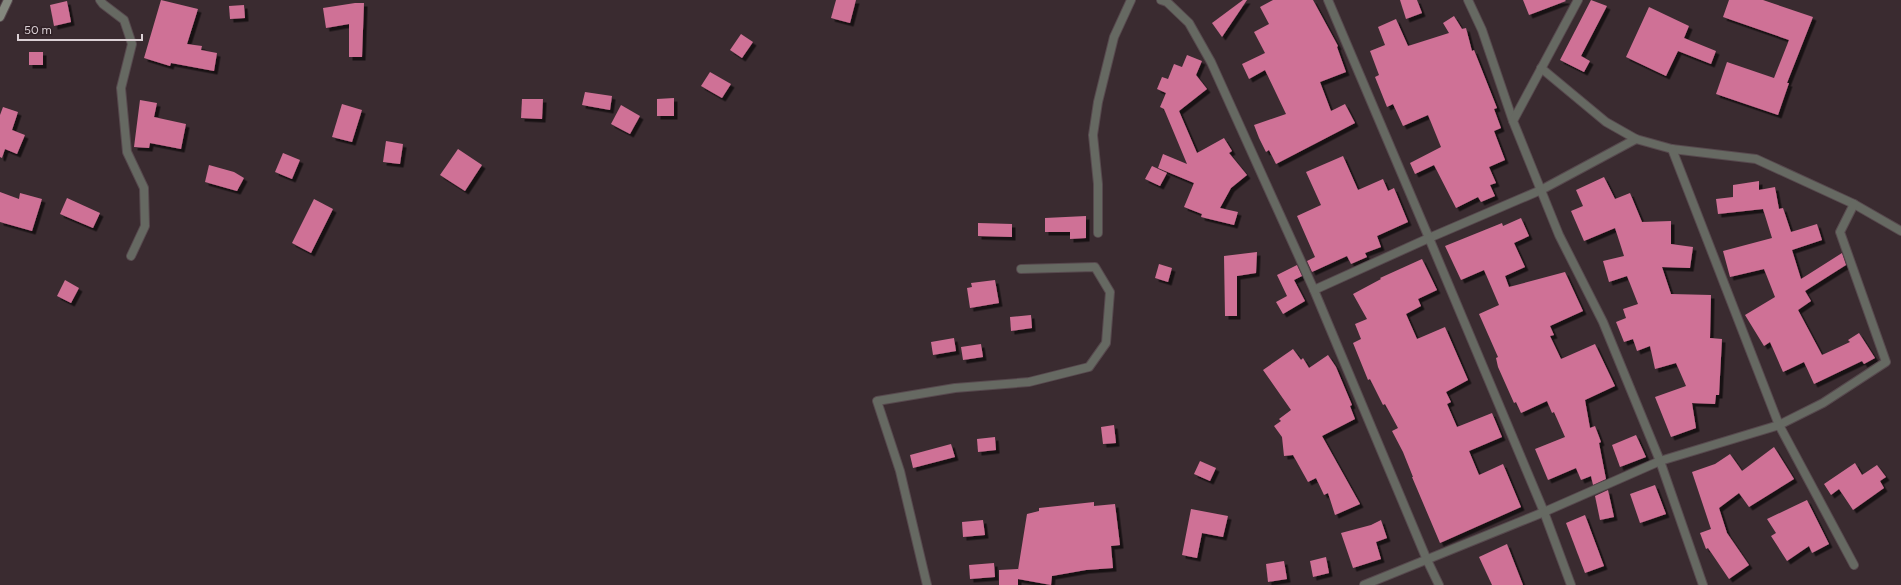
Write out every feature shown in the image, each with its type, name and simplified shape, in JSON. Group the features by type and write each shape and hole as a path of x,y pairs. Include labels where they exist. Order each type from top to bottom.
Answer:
{"main road":[{"path":"0,17 8,0"}],"street":[{"path":"100,0 124,20 132,44 121,88 127,152 144,188 145,226 131,256"},
{"path":"1098,233 1098,184 1093,136 1098,102 1114,36 1130,0"},
{"path":"1161,0 1167,2 1189,22 1212,62 1314,290 1427,560 1439,585"},
{"path":"1328,0 1544,512 1571,585"},
{"path":"1468,0 1482,30 1513,121 1559,235 1603,322 1660,461 1703,585"},
{"path":"1513,121 1578,0"},
{"path":"1541,68 1606,122 1636,139 1672,149 1756,159 1854,204 1901,231"},
{"path":"1314,290 1429,238 1541,190 1636,139"},
{"path":"1672,149 1779,425 1854,565"},
{"path":"1364,585 1544,512 1660,461 1779,425 1823,403 1886,362 1840,232 1854,204"},
{"path":"927,585 900,471 877,401 955,388 1029,382 1089,367 1106,343 1110,292 1095,267 1021,269"}],"building":[{"path":"161,0 198,9 187,44 202,46 201,50 217,53 214,71 171,63 170,66 144,58"},
{"path":"836,0 856,0 850,23 831,18"},
{"path":"1243,0 1247,0 1222,37 1212,23"},
{"path":"1273,0 1313,0 1338,46 1337,47 1346,72 1320,82 1331,111 1345,104 1355,123 1276,164 1269,150 1266,152 1254,125 1286,114 1265,70 1249,79 1242,64 1265,53 1254,32 1269,24 1260,7"},
{"path":"1400,0 1417,0 1422,13 1406,19"},
{"path":"1523,0 1565,0 1566,1 1529,15"},
{"path":"1591,0 1607,6 1581,56 1590,61 1584,72 1560,60"},
{"path":"1729,0 1763,0 1813,17 1787,83 1789,83 1778,115 1716,94 1727,62 1774,78 1789,40 1723,17"},
{"path":"67,1 71,22 54,26 50,5"},
{"path":"364,3 362,57 349,57 349,24 326,28 323,8"},
{"path":"244,5 245,18 230,19 229,6"},
{"path":"1649,7 1689,26 1684,38 1716,51 1711,64 1678,51 1666,76 1626,57"},
{"path":"1454,16 1462,29 1466,28 1472,51 1474,50 1497,108 1494,109 1501,128 1494,131 1505,160 1489,167 1496,183 1490,185 1495,196 1481,202 1478,197 1456,208 1434,165 1415,174 1410,163 1441,147 1428,115 1403,126 1393,104 1387,107 1375,77 1379,75 1370,51 1385,45 1378,27 1396,19 1408,46 1449,33 1443,23"},
{"path":"741,34 753,42 742,58 730,50"},
{"path":"29,52 43,52 43,65 29,65"},
{"path":"1187,55 1202,61 1196,75 1207,89 1179,111 1197,153 1224,138 1232,151 1229,153 1247,175 1231,188 1220,208 1238,212 1234,225 1201,217 1202,214 1184,207 1194,183 1158,168 1163,154 1187,164 1164,109 1160,107 1166,93 1157,89 1162,77 1168,79 1174,64 1182,67"},
{"path":"710,72 731,84 722,98 701,86"},
{"path":"585,92 612,96 610,110 582,105"},
{"path":"674,98 674,116 657,116 657,99"},
{"path":"522,99 543,99 542,119 521,118"},
{"path":"140,100 157,103 154,117 186,124 181,149 150,143 149,148 134,147"},
{"path":"342,104 362,110 352,142 332,137"},
{"path":"621,105 640,116 630,134 611,124"},
{"path":"3,107 18,112 12,130 25,135 17,154 5,149 2,158 0,157 0,115"},
{"path":"386,141 403,144 400,164 383,162"},
{"path":"458,149 482,165 465,191 440,175"},
{"path":"283,153 300,160 292,179 275,172"},
{"path":"1343,156 1358,190 1383,179 1388,191 1394,188 1408,222 1377,236 1381,247 1365,253 1367,257 1351,264 1347,256 1312,272 1307,261 1315,257 1297,216 1321,205 1306,172"},
{"path":"209,165 234,172 244,178 237,191 205,182"},
{"path":"1152,166 1167,173 1160,186 1145,179"},
{"path":"1604,177 1615,199 1630,193 1642,222 1671,221 1671,244 1693,247 1690,268 1662,267 1671,294 1711,295 1710,338 1722,339 1719,395 1716,395 1715,404 1692,403 1696,428 1671,437 1655,397 1686,386 1676,363 1655,369 1650,346 1637,351 1633,339 1624,342 1616,322 1626,318 1623,309 1638,304 1627,276 1609,282 1603,261 1624,256 1615,228 1584,241 1571,211 1583,206 1576,190"},
{"path":"1759,181 1759,190 1775,187 1779,209 1783,208 1791,232 1817,224 1822,240 1792,250 1801,279 1842,253 1846,265 1805,291 1811,301 1798,310 1822,355 1850,342 1848,340 1859,333 1875,358 1864,364 1862,361 1814,384 1804,362 1783,372 1770,342 1764,346 1745,315 1775,297 1764,269 1730,277 1723,251 1772,238 1763,209 1718,214 1716,199 1733,197 1733,185"},
{"path":"0,192 19,199 20,193 42,199 32,231 0,222"},
{"path":"67,198 100,213 93,228 60,214"},
{"path":"314,199 333,209 311,253 292,243"},
{"path":"1086,216 1086,238 1070,239 1070,232 1045,232 1045,218"},
{"path":"1521,218 1529,236 1514,243 1525,267 1505,276 1509,287 1565,272 1583,311 1550,326 1554,335 1550,336 1561,359 1595,344 1615,386 1585,400 1590,428 1595,426 1601,442 1599,443 1606,479 1593,485 1591,476 1581,480 1576,468 1548,480 1535,449 1565,437 1554,412 1552,413 1547,401 1521,413 1516,402 1514,403 1498,367 1496,358 1498,357 1479,314 1499,305 1484,270 1461,280 1445,246 1502,223 1503,226"},
{"path":"978,223 1012,224 1012,237 978,236"},
{"path":"1257,252 1256,273 1237,276 1237,316 1225,316 1224,256"},
{"path":"1422,259 1437,290 1418,299 1421,306 1406,314 1417,339 1445,327 1468,380 1446,392 1451,402 1447,404 1457,427 1492,413 1502,437 1469,451 1479,475 1503,464 1521,507 1440,543 1403,452 1392,431 1398,428 1385,404 1383,405 1370,379 1368,380 1353,343 1361,339 1355,324 1367,319 1353,294 1381,279 1380,278"},
{"path":"1159,264 1172,268 1168,282 1155,278"},
{"path":"1297,265 1302,276 1294,280 1305,301 1283,314 1276,302 1287,296 1277,275"},
{"path":"65,280 79,288 71,303 57,296"},
{"path":"995,280 999,303 970,308 967,288 972,287 971,283"},
{"path":"1031,315 1032,328 1011,331 1010,317"},
{"path":"954,338 956,351 933,355 931,342"},
{"path":"981,344 983,357 963,360 961,347"},
{"path":"1293,349 1301,360 1303,358 1309,368 1328,355 1336,367 1352,405 1350,406 1355,419 1322,436 1360,504 1335,515 1328,493 1324,495 1316,478 1308,482 1293,455 1284,456 1282,437 1274,426 1281,421 1279,419 1291,410 1263,370"},
{"path":"1114,425 1116,443 1103,444 1101,427"},
{"path":"1636,435 1646,457 1620,467 1612,445"},
{"path":"995,437 996,450 978,452 977,439"},
{"path":"951,444 955,457 913,468 910,455"},
{"path":"1774,447 1794,479 1749,507 1739,493 1719,508 1727,533 1749,565 1729,579 1708,548 1706,549 1700,533 1711,529 1692,472 1715,464 1730,454 1742,471"},
{"path":"1200,461 1216,468 1210,481 1194,474"},
{"path":"1855,463 1862,475 1877,465 1886,477 1880,481 1884,488 1853,510 1839,489 1831,495 1824,484"},
{"path":"1655,485 1666,514 1640,523 1630,494"},
{"path":"1608,490 1614,517 1600,520 1595,496"},
{"path":"1807,500 1829,544 1812,553 1809,546 1787,561 1771,536 1776,533 1767,519"},
{"path":"1094,502 1094,506 1115,504 1120,545 1111,546 1113,568 1086,570 1052,576 1051,585 1018,579 1018,585 999,585 999,570 1018,570 1027,514 1039,511 1039,508"},
{"path":"1191,509 1228,516 1223,537 1202,533 1197,558 1182,555"},
{"path":"1585,515 1604,566 1585,573 1566,523"},
{"path":"983,520 985,535 963,537 962,522"},
{"path":"1381,520 1387,538 1376,542 1381,559 1353,568 1341,533 1371,525"},
{"path":"1507,544 1523,585 1492,585 1479,557"},
{"path":"1326,557 1329,573 1313,577 1310,561"},
{"path":"1284,561 1287,579 1268,582 1266,564"},
{"path":"994,563 995,577 970,579 969,565"}]}
